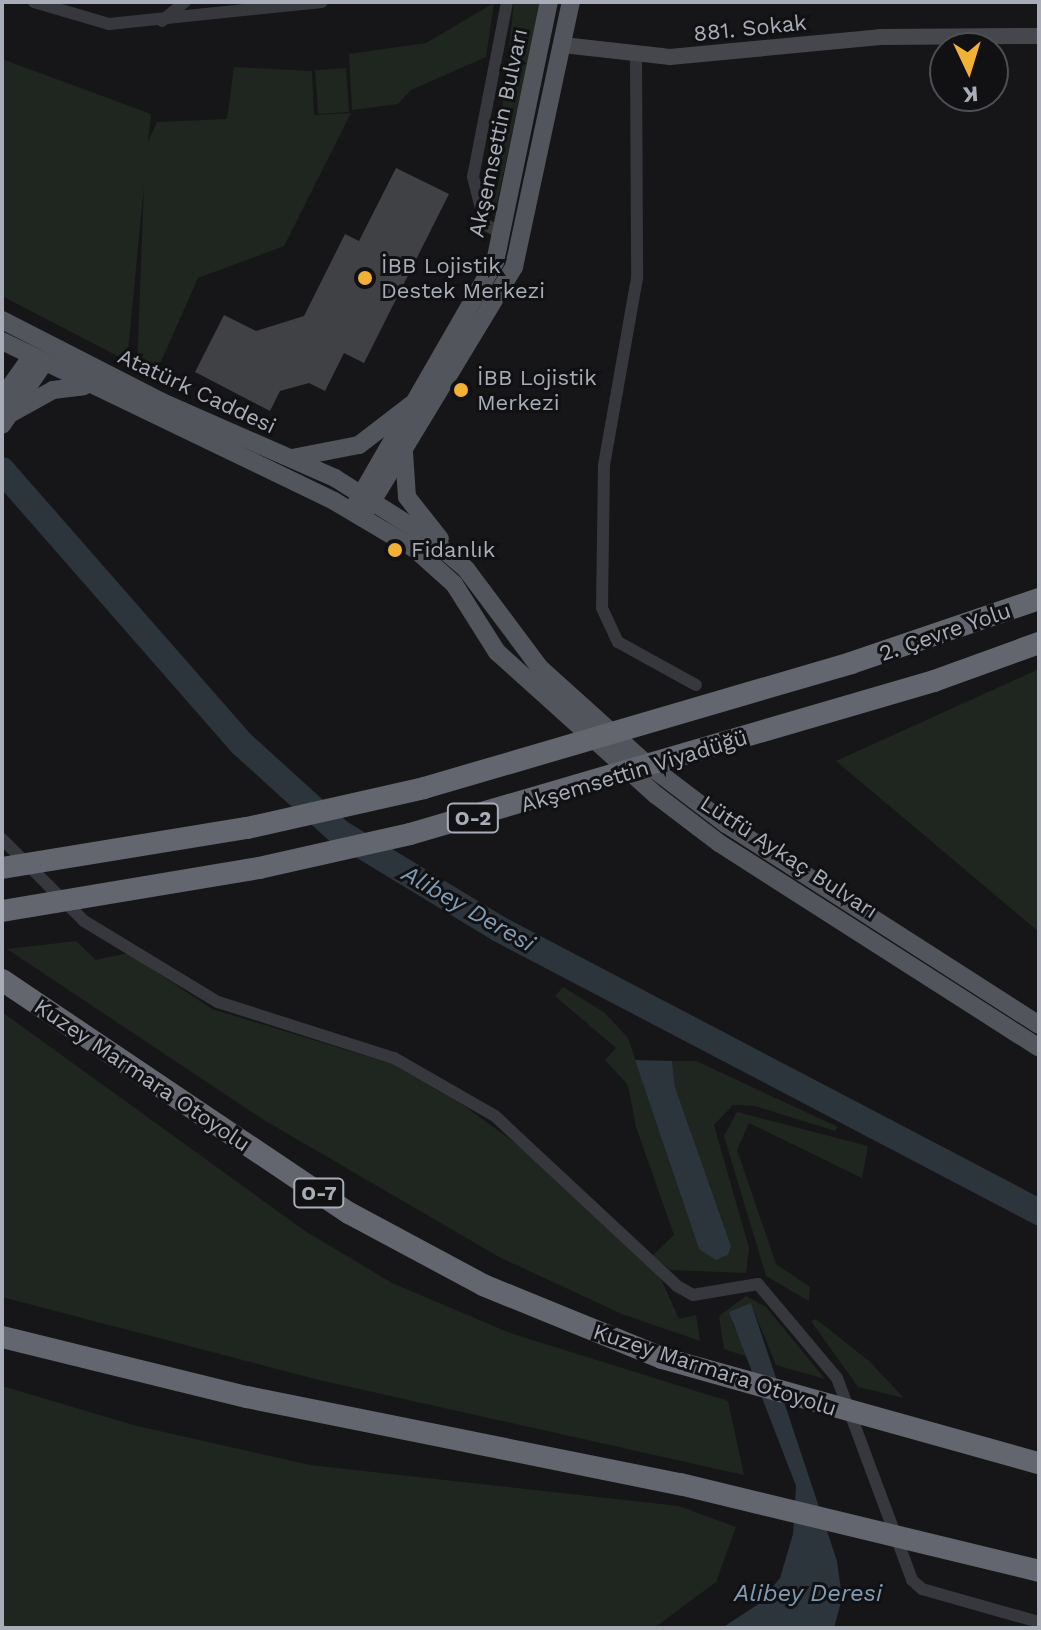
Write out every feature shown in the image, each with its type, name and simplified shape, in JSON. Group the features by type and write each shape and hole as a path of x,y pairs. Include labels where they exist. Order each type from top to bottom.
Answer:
{"highway":[{"name":"2. Çevre Yolu","path":"851,663 1039,599"},
{"name":"2. Çevre Yolu","path":"934,681 1039,643"},
{"name":"Akşemsettin Viyadüğü","path":"2,868 247,828 410,791 851,663"},
{"name":"Akşemsettin Viyadüğü","path":"2,911 410,834 934,681"},
{"name":"Kuzey Marmara Otoyolu","path":"2,980 349,1213 483,1285 662,1358 1039,1463"},
{"path":"2,1337 247,1397 680,1484 1039,1571"}],"main road":[{"name":"Akşemsettin Bulvarı","path":"367,497 485,283 502,234 549,2"},
{"name":"Akşemsettin Bulvarı","path":"367,497 405,449 502,294 521,239 571,2"},
{"path":"542,42 563,45"},
{"path":"502,234 521,239"},
{"name":"Atatürk Caddesi","path":"2,320 39,354"},
{"name":"Atatürk Caddesi","path":"2,341 284,458 367,497"},
{"path":"5,412 39,354"},
{"path":"5,412 53,390 94,378"},
{"name":"Atatürk Caddesi","path":"94,378 356,514"},
{"path":"284,458 359,445 419,398"},
{"path":"405,449 407,497 449,552"},
{"path":"356,514 367,497"},
{"name":"Lütfü Aykaç Bulvarı","path":"367,497 449,552 540,668 642,760 726,824 1039,1025"},
{"name":"Lütfü Aykaç Bulvarı","path":"356,514 436,566 497,652 656,795 719,843 1039,1048"}],"street":[{"path":"34,2 109,24 162,21 318,2"},
{"path":"162,21 185,2"},
{"path":"502,234 485,224 473,177 507,2"},
{"name":"881. Sokak","path":"563,45 636,57 725,56 880,37 1039,36"},
{"path":"636,57 637,278 604,465 602,608 618,642 696,685"},
{"path":"2,839 84,921 218,1002 394,1058 495,1116 677,1286 693,1295 758,1284 837,1378 912,1580 922,1589 1039,1622"}],"shaded area":[{"path":"514,2 541,2 494,217 493,194"},
{"path":"494,3 486,57 411,90 398,104 352,110 349,54 426,43"},
{"path":"2,59 151,114 148,142 157,122 227,119 234,67 312,71 314,115 351,113 284,246 198,278 156,373 148,374 137,368 144,186 127,361 2,296"},
{"path":"346,68 349,112 318,114 315,70"},
{"path":"1039,669 1039,932 836,761"},
{"path":"76,941 96,960 128,953 212,1009 392,1064 463,1105 533,1156 661,1279 679,1319 696,1315 700,1341 622,1314 499,1257 264,1120 7,949"},
{"path":"563,987 605,1013 628,1038 699,1249 731,1246 675,1087 672,1061 696,1061 838,1127 835,1131 755,1106 733,1105 714,1125 749,1248 746,1273 671,1270 652,1256 674,1235 636,1127 628,1085 605,1060 616,1048 555,996"},
{"path":"2,1012 305,1231 392,1283 510,1333 728,1401 744,1475 319,1380 2,1297"},
{"path":"737,1112 868,1146 862,1178 749,1123 737,1150 776,1264 810,1287 809,1301 766,1276 724,1136"},
{"path":"746,1296 766,1307 825,1379 776,1365 751,1304 732,1322 748,1357 724,1349 719,1316"},
{"path":"816,1319 869,1361 904,1398 858,1387 811,1321"},
{"path":"2,1386 137,1426 310,1465 679,1506 736,1527 716,1582 654,1628 2,1628"}],"water":[{"path":"635,1060 672,1061 675,1087 731,1246 728,1255 716,1260 699,1249"},
{"name":"Alibey Deresi","path":"751,1303 837,1561 842,1598 834,1628 722,1628 760,1603 780,1578 793,1534 796,1486 729,1312"}],"building":[{"name":"İBB Lojistik Destek Merkezi","path":"396,168 449,194 364,363 344,353 325,391 309,383 280,391 270,411 195,372 224,315 256,331 304,316 345,234 359,241"}],"waterway":[{"name":"Alibey Deresi","path":"2,470 242,744 339,832 499,929 1039,1212"}],"place":[{"name":"İBB Lojistik Destek Merkezi","path":"365,278"},
{"name":"İBB Lojistik Merkezi","path":"461,390"},
{"name":"Fidanlık","path":"395,550"}]}
